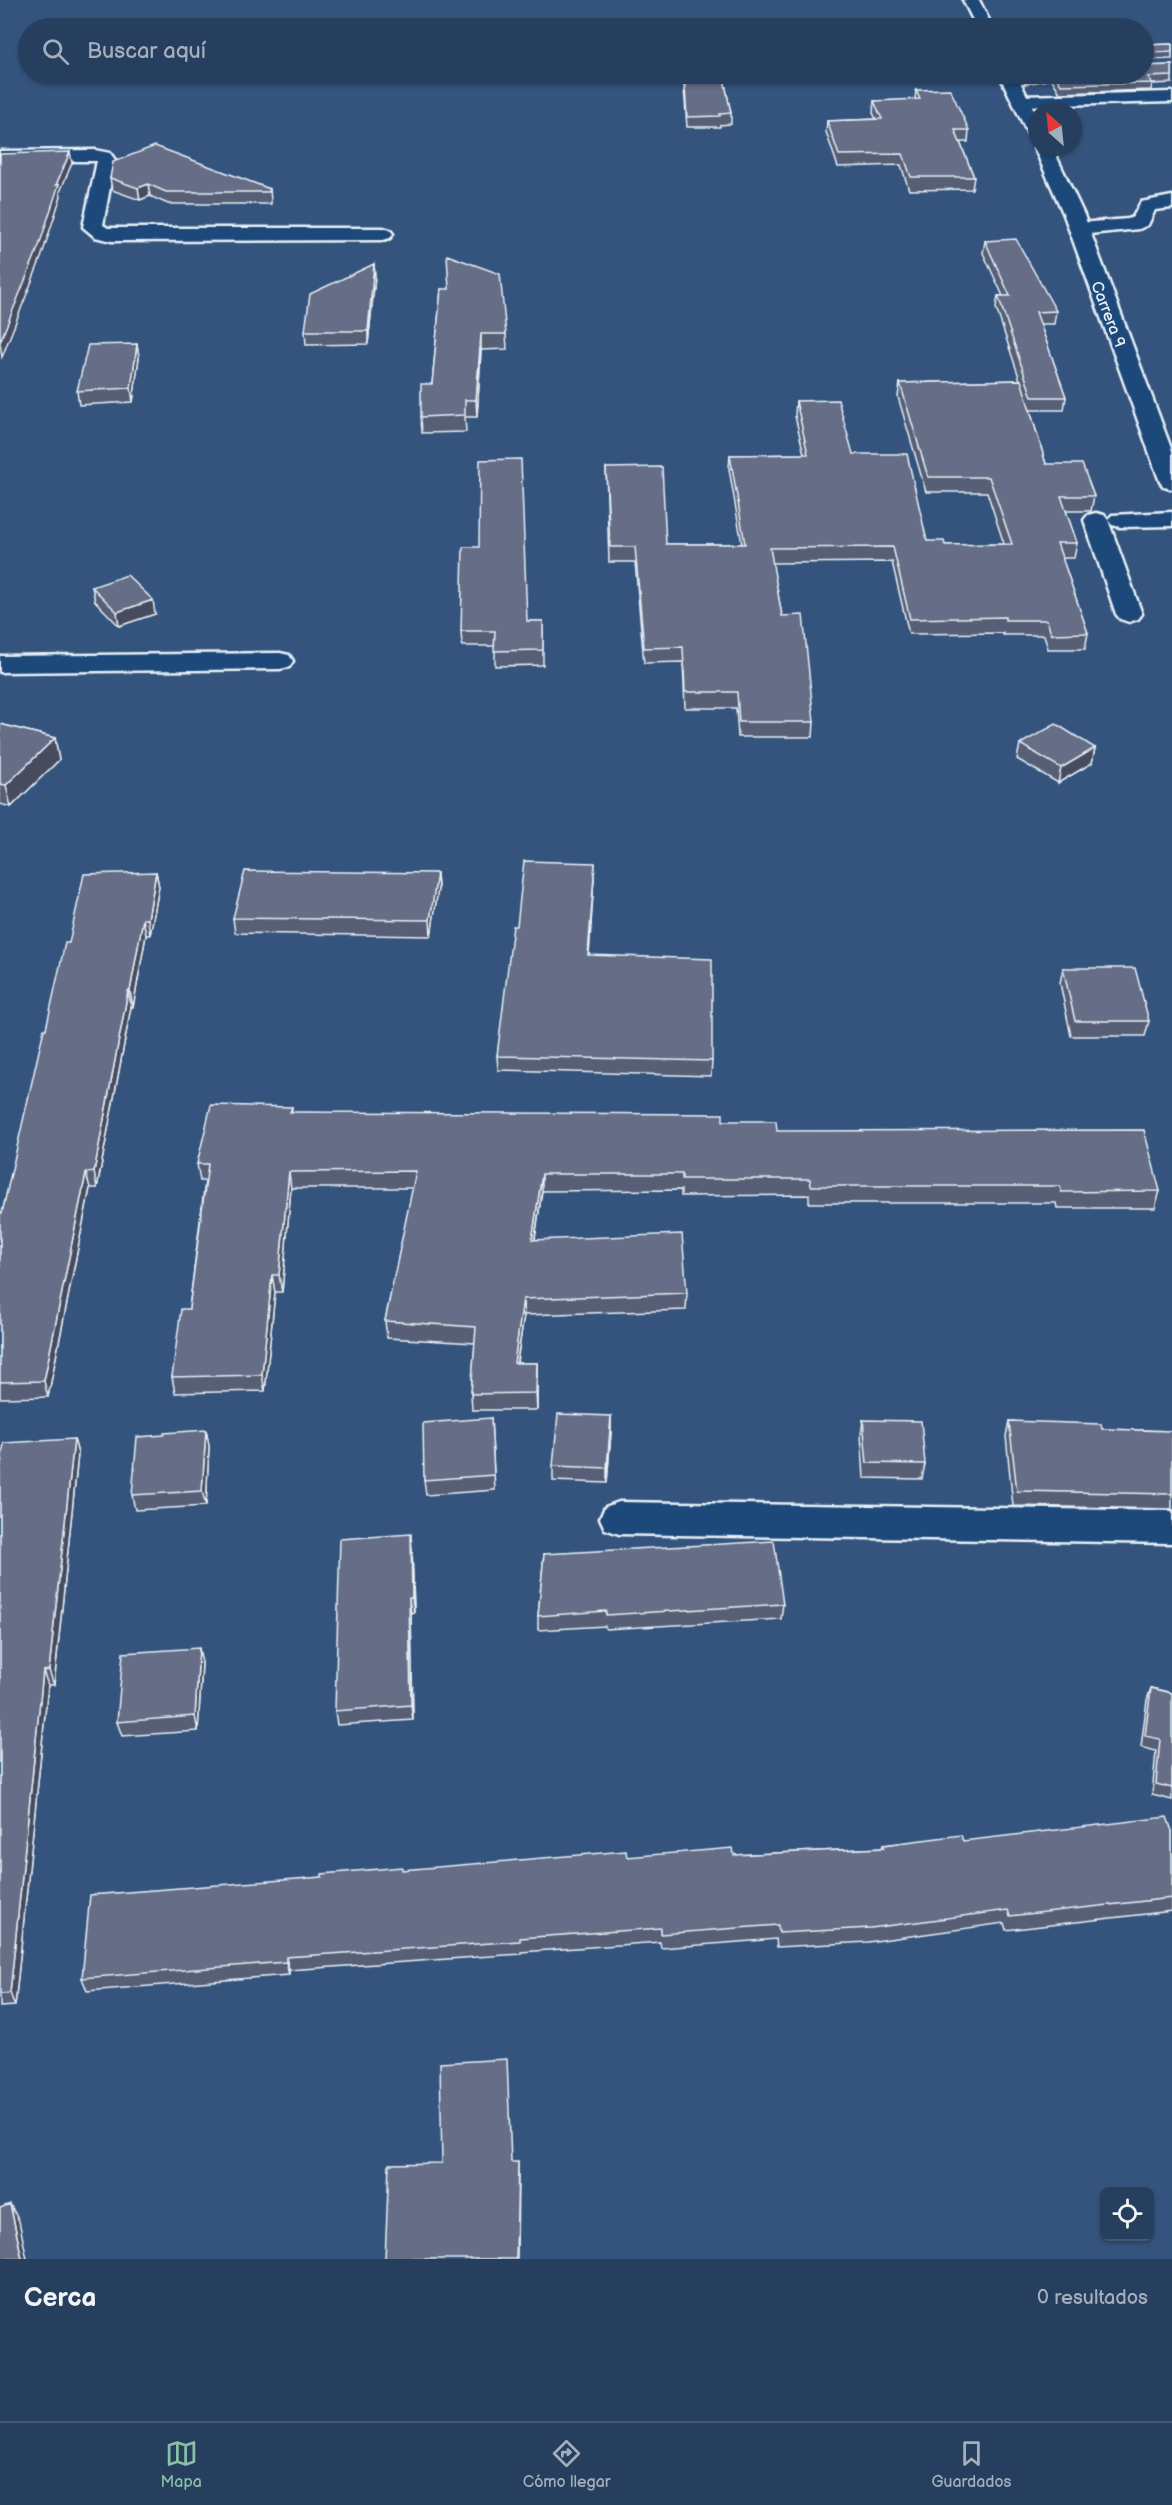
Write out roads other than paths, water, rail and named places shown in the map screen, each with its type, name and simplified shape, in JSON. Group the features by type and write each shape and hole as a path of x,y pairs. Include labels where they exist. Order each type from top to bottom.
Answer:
{"street":[{"path":"971,0 980,18"},
{"path":"1013,84 1028,114"},
{"path":"1022,101 1172,97"},
{"path":"0,156 95,154 104,157 106,160 93,227 102,233 112,235 383,234"},
{"name":"Carrera 9","path":"1047,156 1079,229 1172,481"},
{"path":"1079,229 1132,225 1141,221 1148,206 1172,202"},
{"path":"1129,614 1108,520 1172,519"},
{"path":"0,664 280,662"},
{"path":"619,1518 1172,1527"}]}
